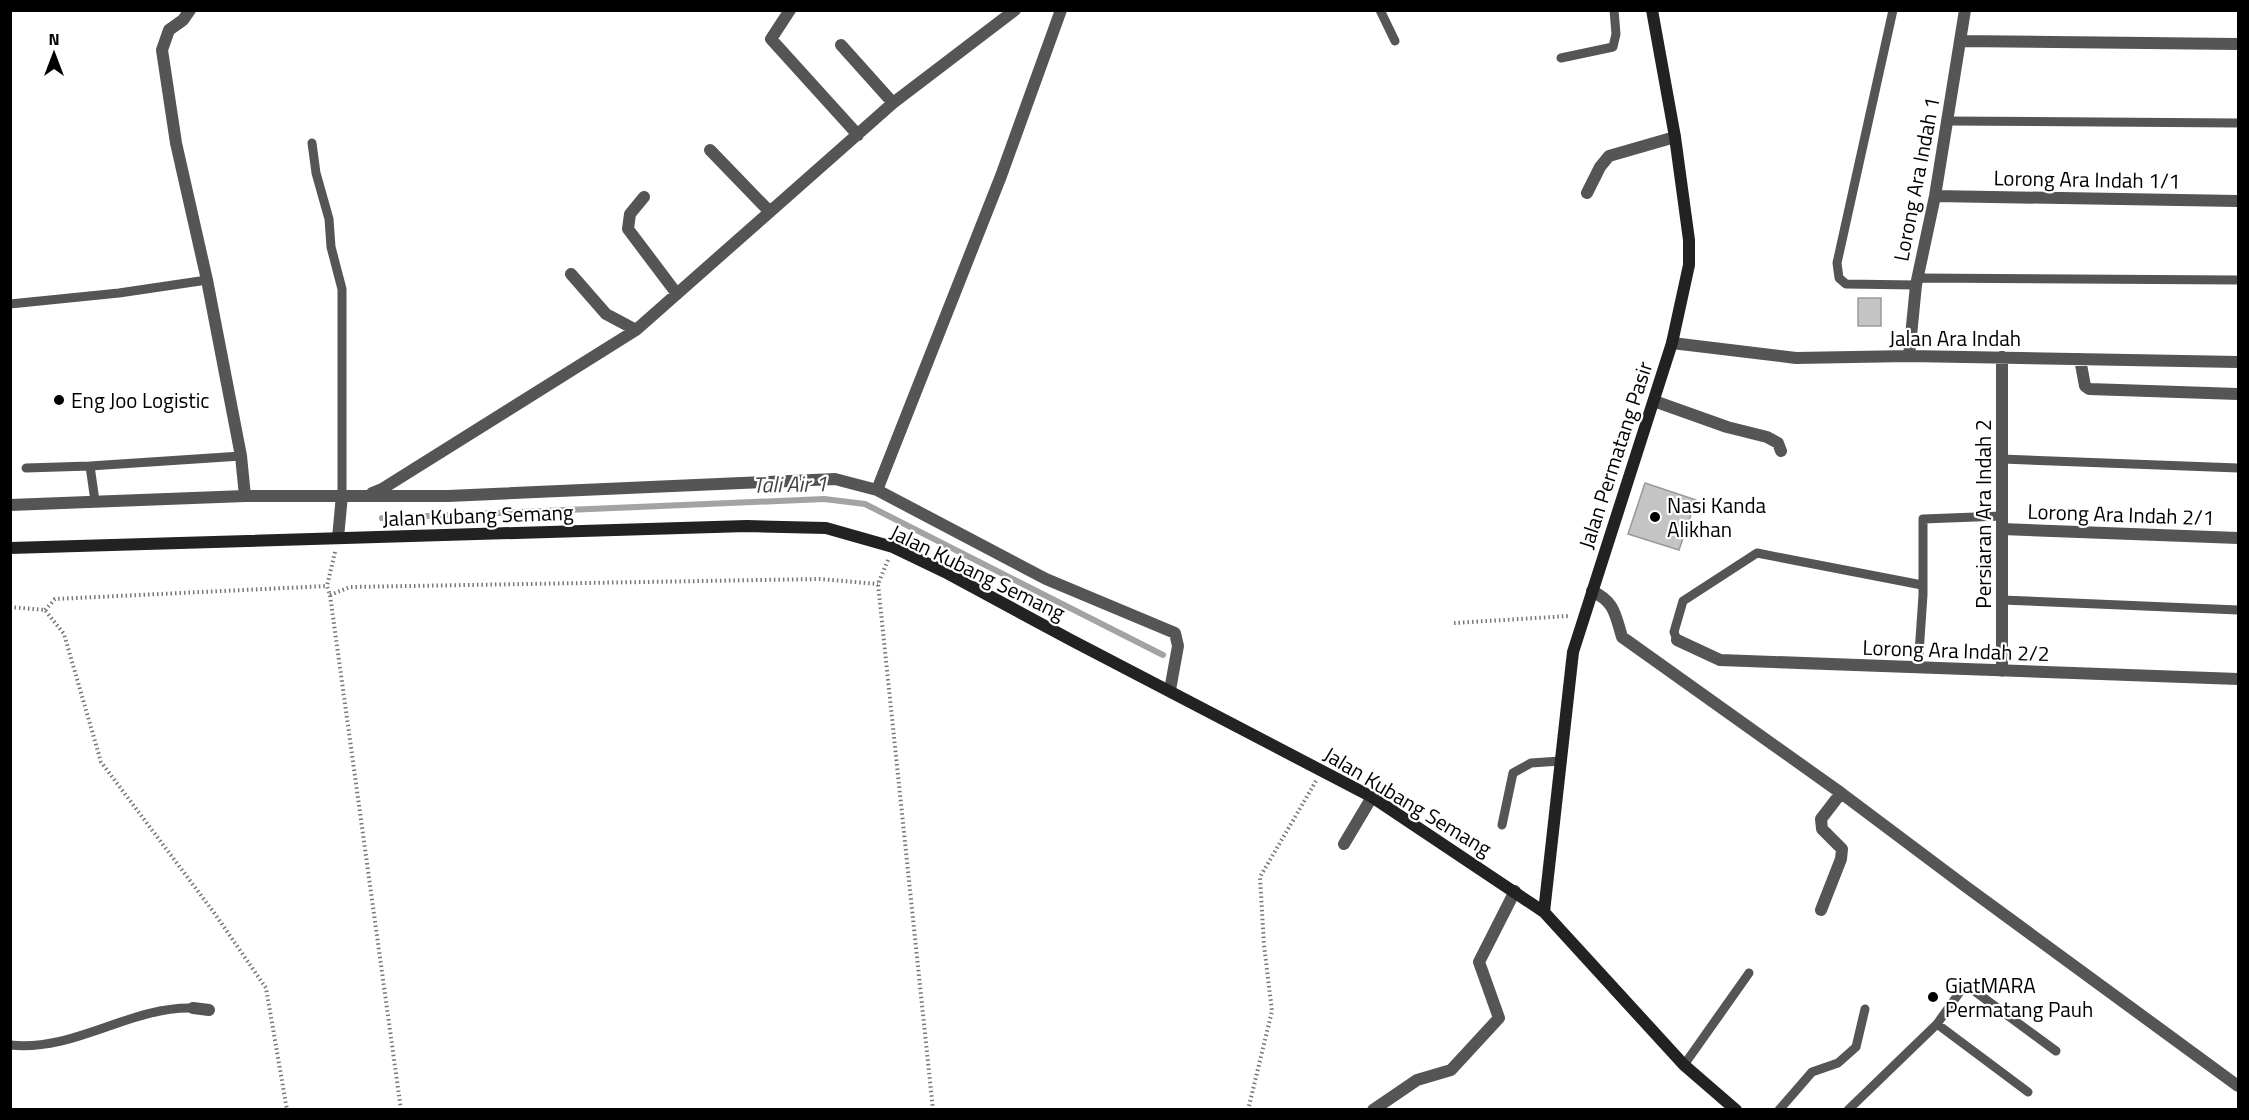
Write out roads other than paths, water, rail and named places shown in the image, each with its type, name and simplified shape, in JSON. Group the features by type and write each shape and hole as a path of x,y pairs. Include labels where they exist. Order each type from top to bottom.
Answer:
{"main road":[{"name":"Jalan Permatang Pasir","path":"1544,912 1573,652 1672,343 1689,256 1689,240 1675,137 1652,10"},
{"name":"Jalan Kubang Semang","path":"10,548 759,527 826,528 893,547 945,572 1372,797 1515,891 1544,912 1684,1065 1736,1110"}],"street":[{"path":"190,10 183,20 169,30 162,50 176,143 207,280 241,456 245,496"},
{"path":"790,10 771,39 858,135"},
{"path":"877,490 1001,176 1061,10"},
{"name":"Lorong Ara Indah 1","path":"1909,356 1917,282 1935,196 1965,10"},
{"path":"367,495 382,489 636,330 893,103 1010,12"},
{"path":"1960,40 2238,44"},
{"path":"841,45 893,103"},
{"path":"1587,193 1600,166 1609,156 1675,137"},
{"path":"710,150 770,212"},
{"name":"Lorong Ara Indah 1/1","path":"1935,196 2238,201"},
{"path":"644,197 630,214 628,229 677,294"},
{"path":"571,274 606,314 636,330"},
{"name":"Jalan Ara Indah","path":"1672,343 1796,358 1909,356 2238,362"},
{"name":"Persiaran Ara Indah 2","path":"2002,357 2002,671"},
{"path":"2080,359 2085,386 2089,389 2238,394"},
{"path":"1654,401 1727,427 1767,436 1778,443 1781,452"},
{"path":"10,506 245,496 448,496 835,480 877,490 1046,579 1175,633 1178,646 1170,690"},
{"path":"338,538 342,495"},
{"name":"Lorong Ara Indah 2/1","path":"2002,529 2238,538"},
{"path":"1592,591 1613,606 1622,637 1841,793 2238,1086"},
{"name":"Lorong Ara Indah 2/2","path":"1677,640 1720,660 2238,679"},
{"path":"1821,910 1842,849 1822,829 1821,819 1841,793"},
{"path":"1344,844 1372,797"},
{"path":"1373,1110 1416,1080 1451,1070 1499,1018 1479,962 1515,891"},
{"path":"194,1008 209,1011"}],"lane":[{"path":"1380,10 1395,41"},
{"path":"1561,58 1613,47 1616,34 1614,10"},
{"path":"1893,10 1837,263 1839,278 1846,284 2238,280"},
{"path":"1947,121 2238,123"},
{"path":"312,143 316,173 329,219 331,247 342,289 342,495"},
{"path":"10,304 119,293 207,280"},
{"path":"26,468 241,456"},
{"path":"2002,459 2238,468"},
{"path":"90,466 95,501"},
{"path":"1918,668 1923,519 2002,516"},
{"path":"1677,640 1674,632 1683,601 1757,553 1922,585"},
{"path":"2002,600 2238,610"},
{"path":"1502,825 1513,772 1531,763 1560,761"},
{"path":"1684,1065 1749,974"},
{"path":"1848,1110 1936,1024 1962,989 1973,990 2056,1051"},
{"path":"10,1045 60,1043 119,1022 176,1007 194,1008"},
{"path":"1779,1110 1812,1072 1838,1063 1856,1047 1864,1009"},
{"path":"1936,1024 2028,1092"}],"waterway":[{"name":"Tali Air 1","path":"382,518 824,499 865,504 1163,655"}],"place":[{"name":"Eng Joo Logistic","path":"59,400"},
{"name":"Nasi Kanda Alikhan","path":"1655,517"},
{"name":"GiatMARA Permatang Pauh","path":"1933,997"}]}
